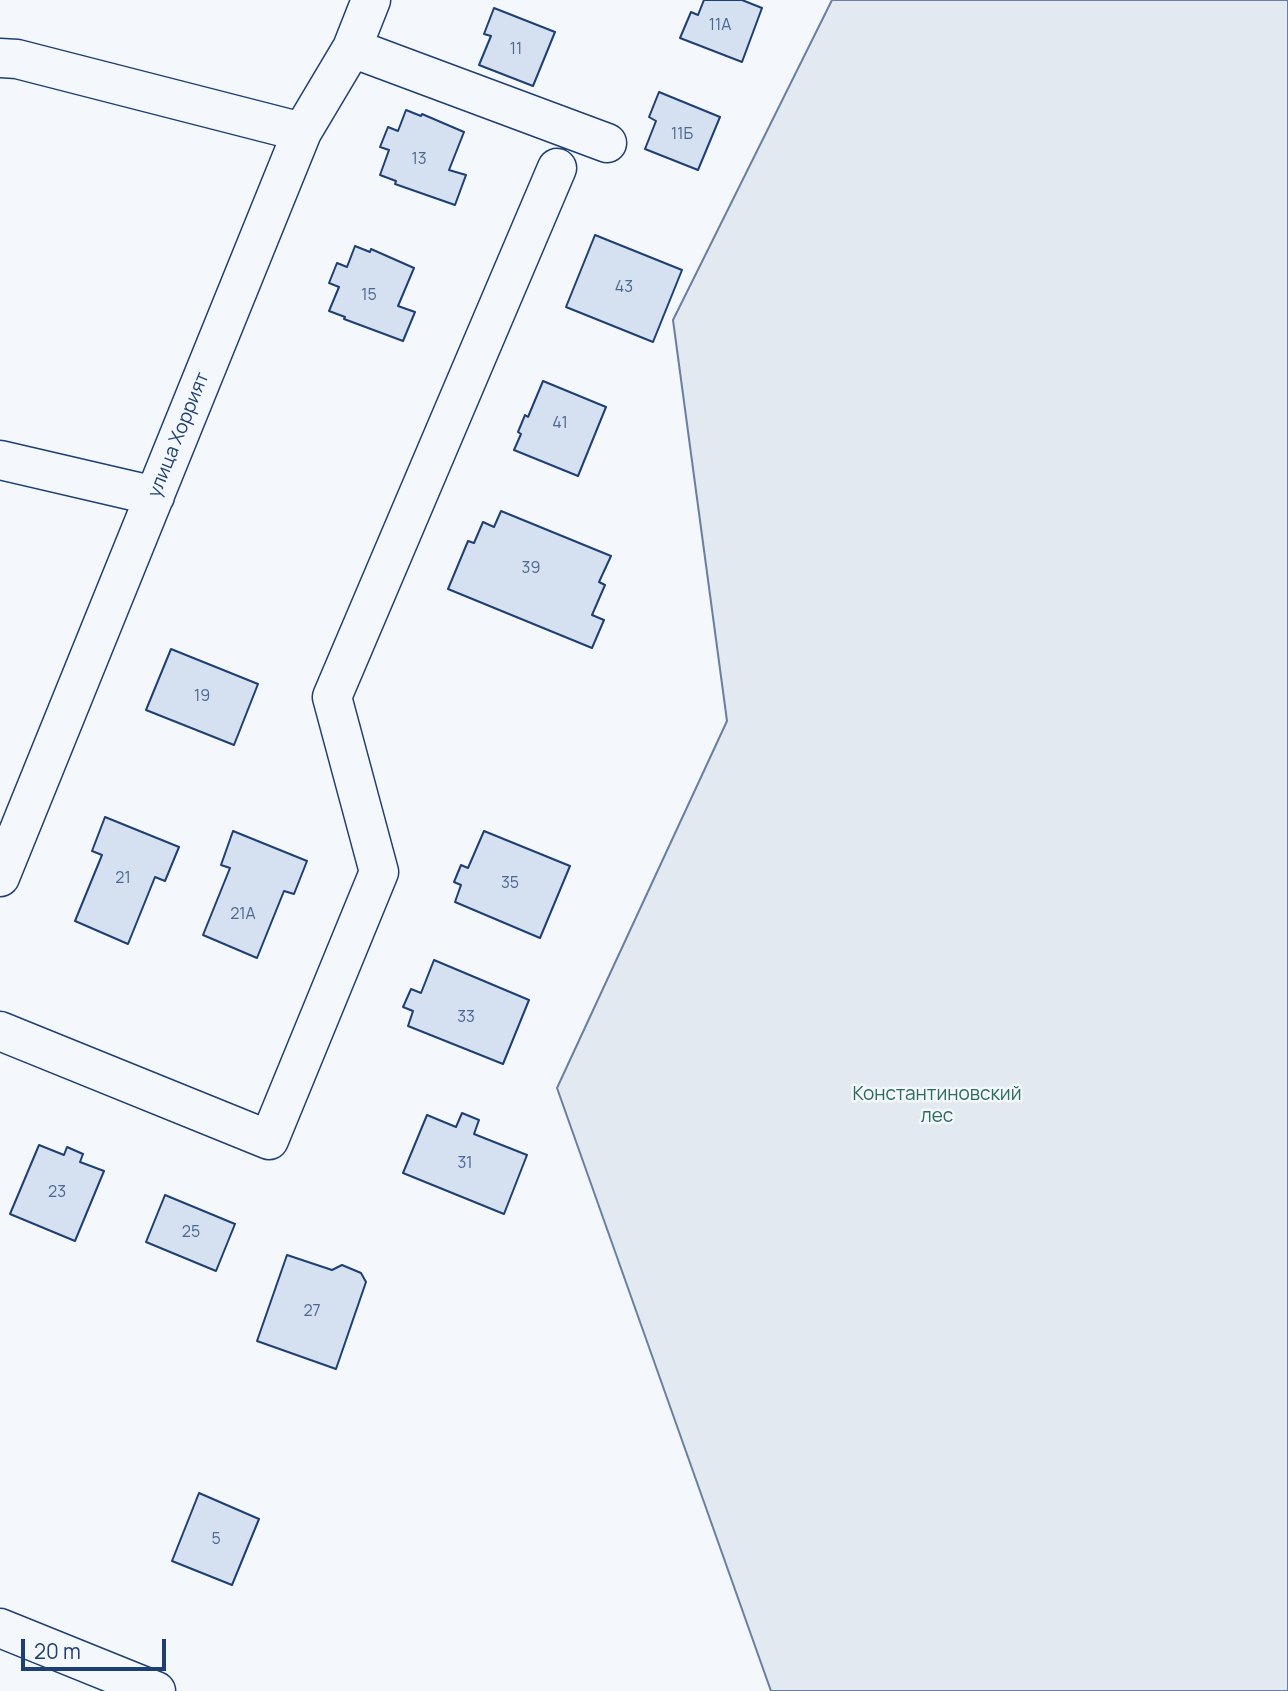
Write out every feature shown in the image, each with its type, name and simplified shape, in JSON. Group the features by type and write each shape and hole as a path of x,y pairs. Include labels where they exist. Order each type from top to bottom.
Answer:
{"street":[{"name":"улица Хоррият","path":"0,877 302,132 352,48 371,0"},
{"path":"352,48 607,143"},
{"path":"0,58 17,59 302,132"},
{"path":"0,1031 270,1140 379,872 332,697 558,168"},
{"path":"0,460 155,496"},
{"path":"0,1628 156,1691"}],"green space":[{"name":"Константиновский лес","path":"832,0 1288,0 1288,1691 771,1691 557,1088 727,721 673,320"}],"building":[{"path":"704,0 742,0 762,8 742,62 680,38 691,12 698,15"},
{"path":"494,8 555,32 533,86 479,65 491,36 484,34"},
{"path":"659,92 720,117 698,170 645,149 656,121 649,117"},
{"path":"406,110 464,132 449,170 466,175 455,205 395,184 396,181 380,175 389,150 380,147 388,127 398,131"},
{"path":"595,235 682,270 653,342 566,307"},
{"path":"355,246 370,252 371,249 414,268 398,306 415,312 403,341 329,311 339,287 329,283 337,263 347,267"},
{"path":"543,381 606,407 578,476 514,450 525,415 528,417"},
{"path":"501,511 611,556 599,582 605,585 592,615 604,620 592,648 448,589 468,541 474,543 483,522 494,527"},
{"path":"171,649 258,684 234,745 146,710"},
{"path":"105,817 179,847 165,881 155,877 128,944 75,921 102,855 92,851"},
{"path":"233,831 307,861 294,894 284,891 257,958 203,935 230,868 221,865"},
{"path":"484,831 570,866 540,938 455,902 461,885 454,882 461,865 468,868"},
{"path":"434,960 529,1000 503,1064 408,1026 413,1011 403,1007 411,989 421,993"},
{"path":"462,1113 479,1120 474,1134 527,1155 504,1214 403,1173 427,1115 456,1127"},
{"path":"39,1145 64,1155 67,1147 83,1154 80,1162 104,1171 75,1241 10,1214"},
{"path":"165,1195 235,1224 216,1271 146,1242"},
{"path":"287,1255 332,1270 342,1265 361,1273 366,1282 336,1369 257,1341"},
{"path":"199,1493 259,1519 232,1585 172,1561"}]}
